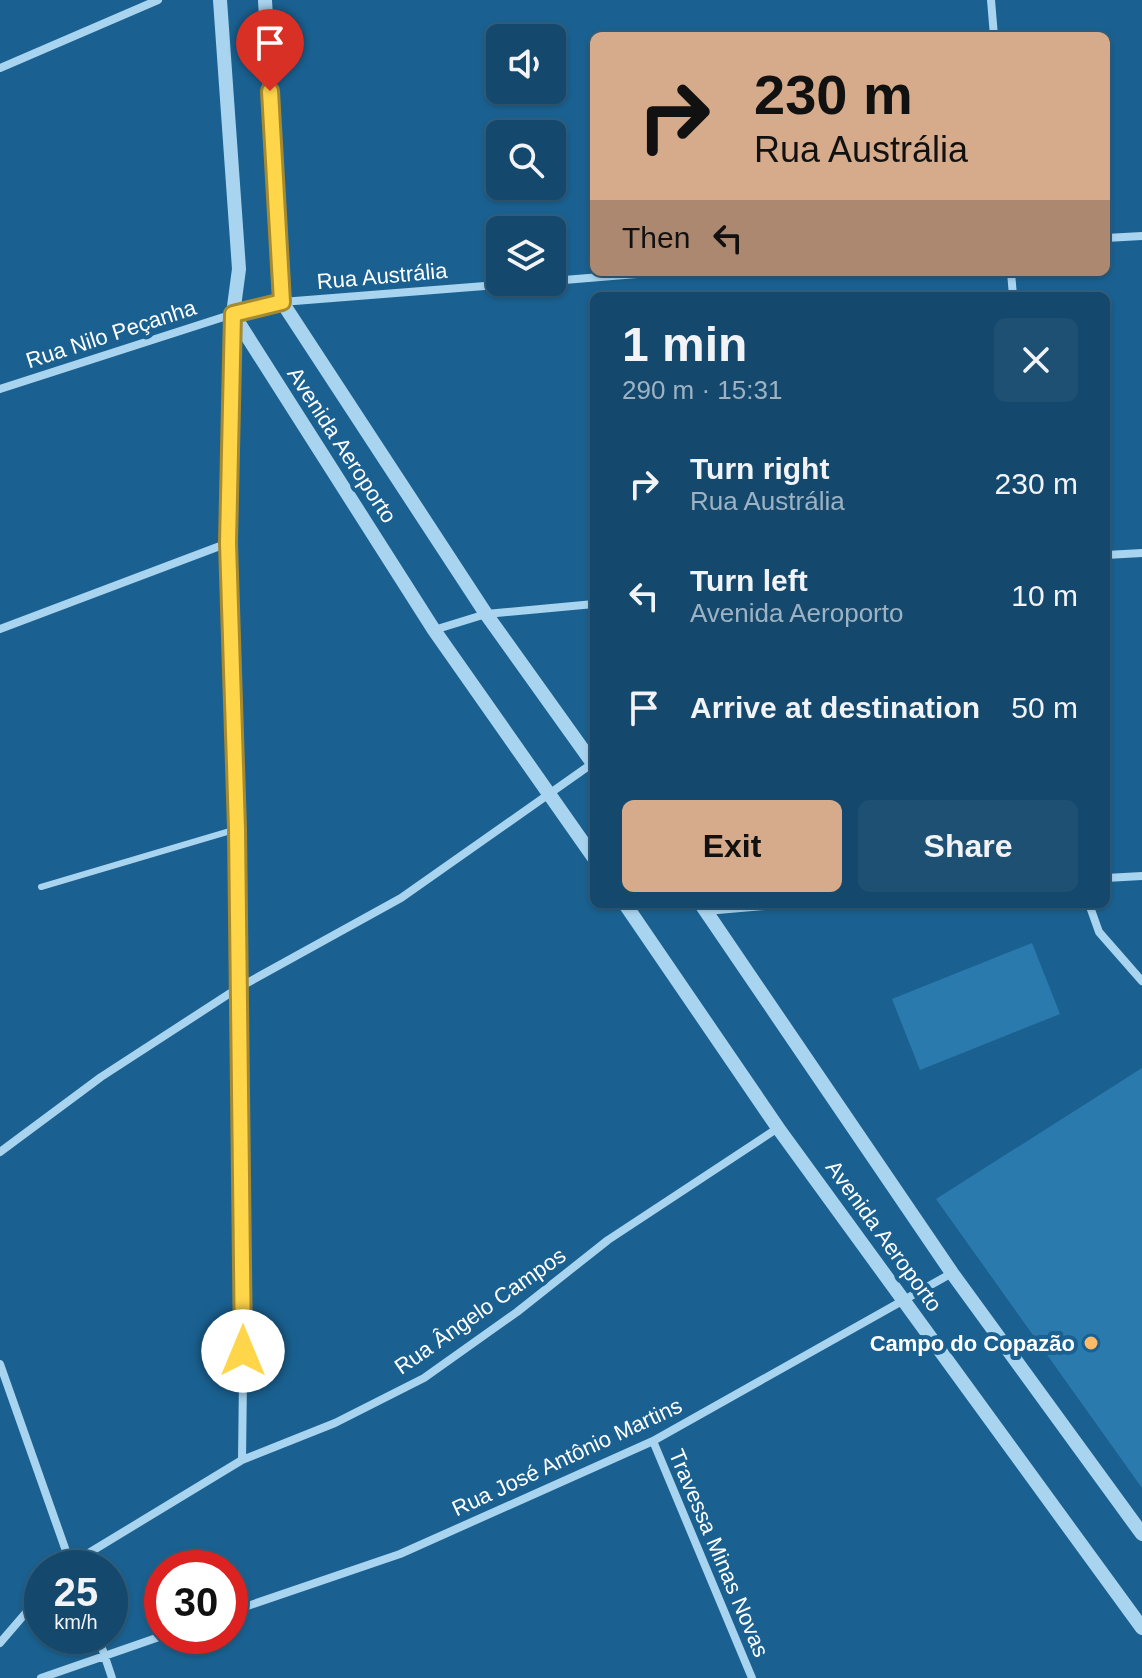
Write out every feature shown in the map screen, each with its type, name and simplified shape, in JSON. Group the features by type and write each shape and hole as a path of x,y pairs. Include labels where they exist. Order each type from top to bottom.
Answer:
{"street":[{"path":"0,68 158,0"},
{"path":"220,0 239,269 233,314 228,543 237,829 244,1297 242,1460"},
{"name":"Avenida Aeroporto","path":"265,0 282,302 486,614 590,758"},
{"path":"991,0 994,32"},
{"path":"1110,238 1142,236"},
{"path":"566,280 613,276"},
{"name":"Rua Austrália","path":"233,314 282,302 486,286"},
{"name":"Rua Nilo Peçanha","path":"0,389 233,314"},
{"name":"Avenida Aeroporto","path":"233,314 434,630 590,852"},
{"path":"0,629 228,543"},
{"path":"1110,555 1142,553"},
{"path":"434,630 486,614 590,604"},
{"path":"0,1152 101,1077 238,988 401,898 590,767"},
{"path":"1110,878 1142,876"},
{"name":"Avenida Aeroporto","path":"628,908 778,1128 1142,1628"},
{"name":"Avenida Aeroporto","path":"703,908 952,1273 1142,1534"},
{"path":"1090,908 1099,932 1142,981"},
{"name":"Rua Ângelo Campos","path":"94,1550 242,1460 335,1423 424,1378 517,1312 608,1240 778,1128"},
{"name":"Rua José Antônio Martins","path":"248,1606 400,1554 653,1441 952,1273"},
{"path":"0,1364 63,1550"},
{"name":"Travessa Minas Novas","path":"653,1441 752,1678"},
{"path":"0,1643 24,1615"},
{"path":"41,1678 144,1642"},
{"path":"106,1656 112,1678"}],"lane":[{"path":"41,887 237,829"}],"shaded area":[{"path":"1032,943 1060,1014 920,1070 892,999"},
{"name":"Campo do Copazão","path":"1142,1068 1142,1488 936,1199"}],"place":[{"name":"Campo do Copazão","path":"1091,1343"}],"route":[{"path":"243,1351 237,829 228,543 233,314 282,302 270,91"}]}
